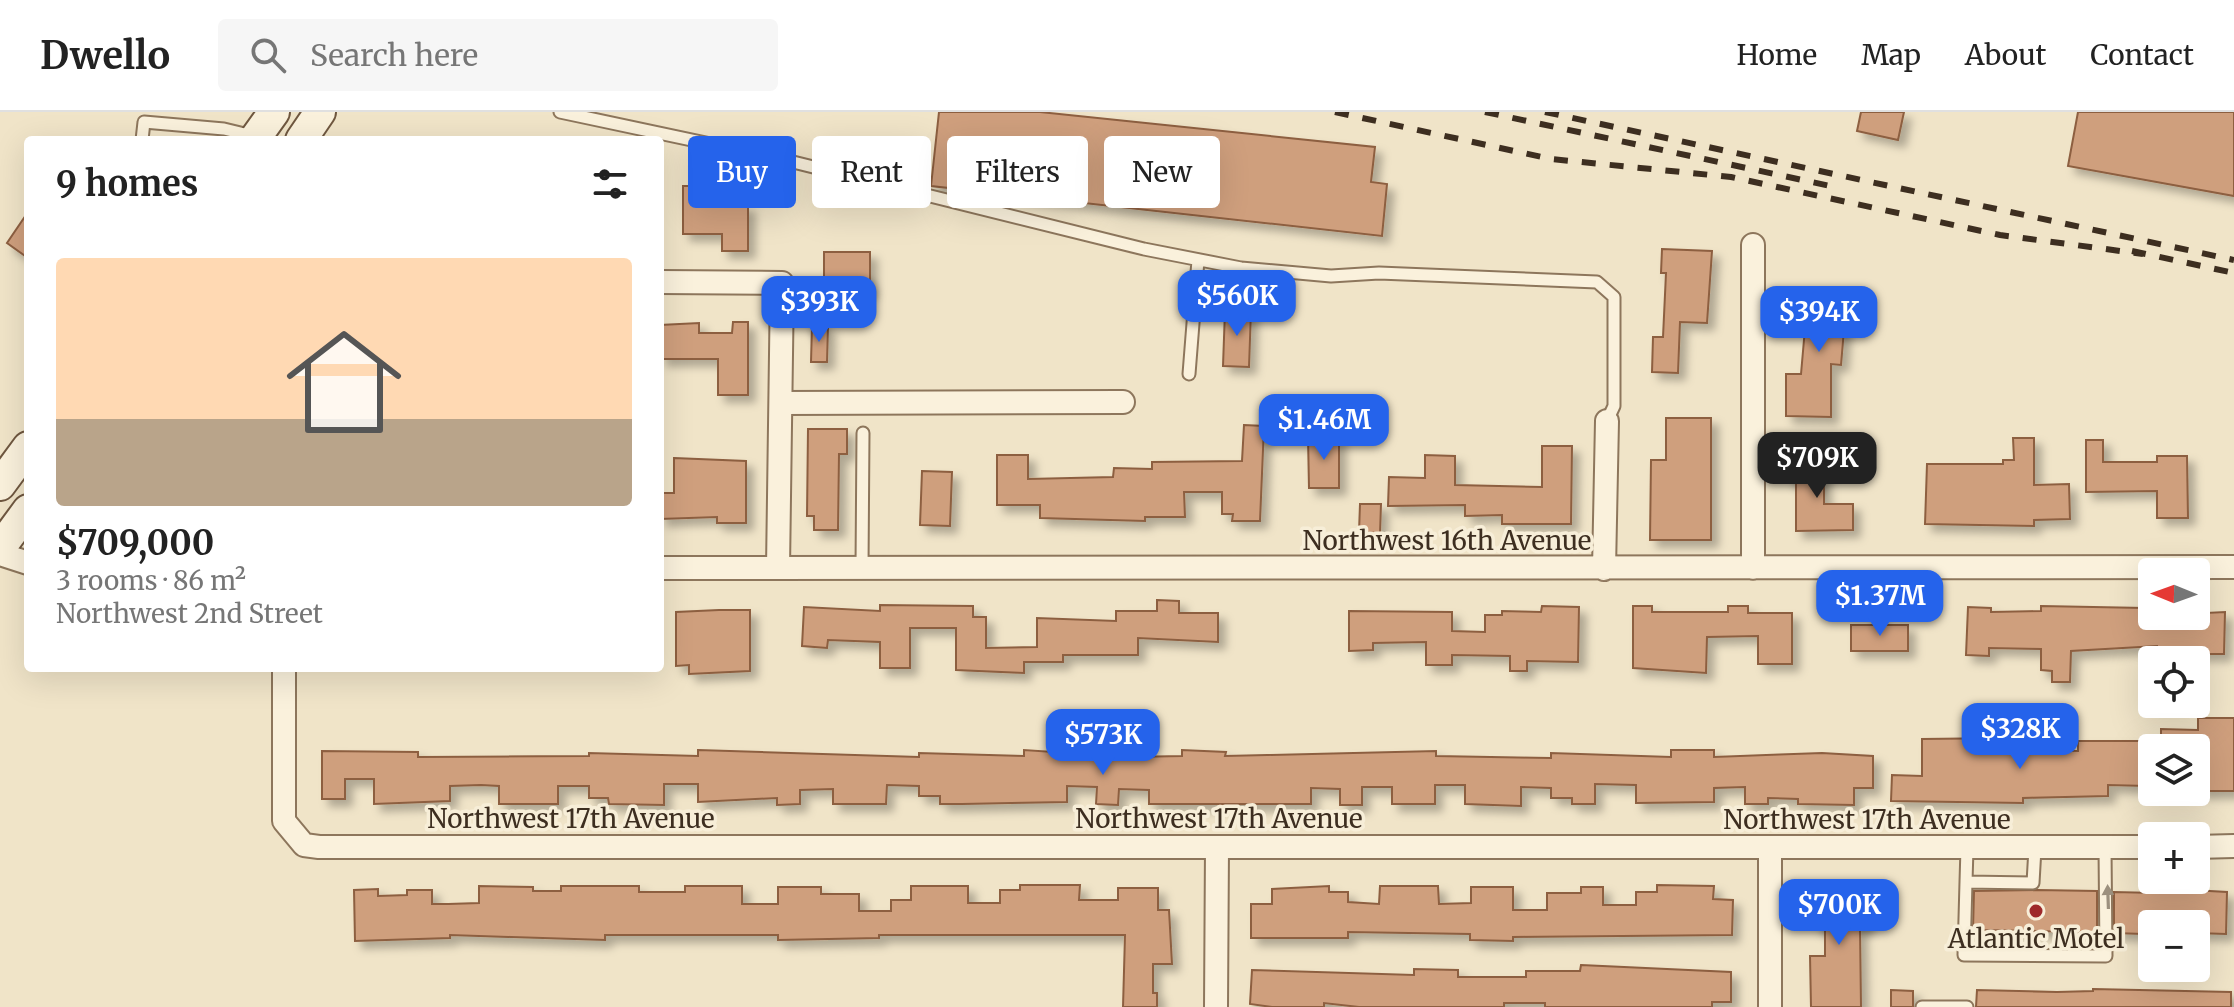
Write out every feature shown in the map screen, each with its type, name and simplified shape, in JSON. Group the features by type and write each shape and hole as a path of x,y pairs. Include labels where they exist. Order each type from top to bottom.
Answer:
{"main road":[{"path":"304,136 320,112"},
{"path":"0,485 24,452"},
{"path":"0,551 24,516"}],"street":[{"path":"1753,245 1753,568"},
{"path":"664,282 782,283 778,568"},
{"path":"781,403 1123,402"},
{"path":"1604,569 1607,421"},
{"path":"0,551 24,561"},
{"name":"Northwest 16th Avenue","path":"664,568 2234,567"},
{"name":"Northwest 17th Avenue","path":"284,672 284,810 291,833 304,845 319,847 2138,847"},
{"path":"2210,847 2234,846"},
{"path":"1216,1007 1217,847"},
{"path":"1770,847 1770,1007"}],"lane":[{"path":"560,112 781,159 1198,260 1317,276 1379,273 1597,282 1614,297 1614,406 1607,421"},
{"path":"142,136 144,122 261,132"},
{"path":"1189,374 1198,260"},
{"path":"862,568 863,433"},
{"path":"1967,848 1964,955 2106,956 2105,848"},
{"path":"1966,882 2033,883 2035,848"},
{"path":"1922,1007 1967,1007"}],"building":[{"path":"939,112 1040,112 1375,147 1371,182 1387,184 1382,236 1129,208 1220,208 1220,136 1104,136 1104,205 1088,203 1088,136 947,136 947,188 931,186"},
{"path":"1861,112 1904,112 1898,140 1857,131"},
{"path":"2078,112 2234,112 2234,196 2068,166"},
{"path":"683,186 688,186 688,208 748,208 748,251 722,251 722,234 683,234"},
{"path":"24,218 24,255 7,243"},
{"path":"1662,249 1712,251 1707,323 1680,322 1678,373 1652,372 1653,337 1663,337 1666,273 1661,273"},
{"path":"824,252 870,252 870,291 824,292"},
{"path":"1803,291 1852,293 1851,319 1845,318 1841,365 1831,364 1831,417 1786,416 1786,374 1801,374 1806,317 1803,317"},
{"path":"1225,310 1251,311 1249,367 1223,366"},
{"path":"733,322 748,322 748,395 718,395 718,359 664,359 664,325 699,323 699,333 732,333"},
{"path":"812,325 828,326 827,362 811,362"},
{"path":"1666,418 1711,418 1711,540 1650,540 1651,460 1666,460"},
{"path":"1244,425 1264,426 1260,521 1232,521 1233,514 1222,514 1222,492 1184,492 1185,517 1145,517 1145,521 1040,518 1040,505 997,505 997,455 1028,455 1028,479 1113,477 1114,468 1152,469 1152,462 1242,461"},
{"path":"808,429 847,429 847,454 839,454 838,530 814,530 814,516 807,516"},
{"path":"1308,437 1339,437 1339,488 1309,488"},
{"path":"2013,438 2034,438 2034,485 2069,484 2070,519 2034,520 2034,526 1925,524 1927,464 2003,464 2003,460 2014,460"},
{"path":"2086,440 2103,440 2103,462 2157,462 2157,456 2187,456 2188,518 2157,518 2157,491 2086,492"},
{"path":"1542,446 1572,446 1571,524 1502,524 1502,515 1465,516 1465,505 1388,506 1389,477 1425,478 1425,455 1455,456 1455,485 1542,487"},
{"path":"674,458 746,461 746,523 717,523 717,517 664,519 664,493 674,493"},
{"path":"1788,461 1824,461 1824,504 1853,504 1853,530 1796,531 1796,480 1788,480"},
{"path":"922,471 952,472 950,526 920,525"},
{"path":"1360,504 1381,504 1380,533 1359,532"},
{"path":"1157,600 1179,601 1179,613 1218,613 1218,642 1138,638 1138,655 1063,655 1063,662 1024,662 1024,673 956,670 956,628 910,628 910,668 880,668 880,642 828,640 827,648 802,646 804,607 880,611 880,605 973,606 973,617 986,617 986,648 1037,647 1037,618 1116,621 1116,611 1157,611"},
{"path":"1542,606 1579,607 1578,662 1527,661 1527,671 1510,671 1510,656 1452,655 1452,665 1426,665 1426,642 1373,643 1373,650 1349,651 1349,611 1452,612 1452,631 1485,632 1485,615 1502,615 1502,611 1541,612"},
{"path":"1633,606 1652,606 1652,612 1728,612 1728,606 1748,606 1748,613 1792,613 1792,664 1758,664 1758,636 1707,637 1706,673 1633,668"},
{"path":"2041,606 2138,608 2138,630 2210,630 2210,613 2225,612 2224,654 2210,654 2210,646 2138,646 2071,651 2070,682 2052,682 2052,671 2041,670 2041,649 1989,648 1989,656 1966,655 1968,607 1991,608 1991,612 2041,611"},
{"path":"750,610 750,671 689,674 689,665 676,666 676,612"},
{"path":"1851,625 1908,625 1908,651 1851,651"},
{"path":"2198,718 2234,718 2234,791 2210,791 2210,734 2161,734 2161,729 2198,730"},
{"path":"2026,738 2026,748 2034,750 2078,751 2078,741 2138,741 2138,786 2108,785 2108,796 2023,798 2023,803 1891,801 1892,775 1922,776 1922,739"},
{"path":"698,750 919,757 919,753 1024,756 1024,750 1129,757 1182,756 1182,750 1226,752 1225,756 1436,751 1436,756 1551,758 1551,753 1671,757 1671,750 1714,750 1714,757 1822,753 1873,756 1873,788 1854,788 1854,805 1798,804 1798,799 1768,798 1768,804 1745,804 1745,787 1714,788 1714,802 1636,803 1636,785 1595,784 1595,804 1572,804 1572,798 1551,798 1551,788 1521,787 1521,806 1465,804 1465,785 1435,785 1435,804 1392,804 1392,787 1362,787 1362,805 1340,805 1340,789 1311,788 1311,804 1149,804 1149,790 1119,789 1118,805 1096,804 1097,787 1067,786 1067,802 940,804 940,796 919,796 919,786 887,785 886,804 833,804 833,789 800,790 800,804 777,805 777,798 698,802 698,784 664,784 664,805 609,804 608,798 589,798 589,786 558,786 558,804 499,804 499,786 481,785 450,786 450,801 374,804 374,779 345,779 345,799 322,799 322,751 418,752 418,757 589,756 589,753 698,756"},
{"path":"1822,884 1867,884 1866,928 1860,928 1861,1007 1811,1007 1810,956 1825,956 1825,928 1815,928 1815,906 1821,906"},
{"path":"1020,885 1080,885 1079,900 1118,900 1118,888 1158,888 1158,910 1169,910 1172,964 1153,964 1153,993 1157,993 1157,1007 1123,1007 1125,935 879,935 879,938 778,940 778,935 605,935 605,940 450,935 450,938 355,941 354,890 378,889 378,896 407,895 407,890 432,890 432,904 448,904 479,903 479,886 561,891 561,886 639,886 639,892 685,892 685,886 742,886 742,904 778,904 778,887 821,887 821,894 859,894 859,911 891,911 891,900 911,900 911,886 968,886 968,903 1000,903 1000,890 1020,890"},
{"path":"1657,885 1714,886 1713,899 1733,900 1732,935 1513,937 1513,941 1470,940 1470,934 1348,932 1348,938 1251,938 1251,904 1272,904 1272,889 1329,886 1329,892 1348,892 1348,902 1379,904 1380,886 1438,886 1439,904 1471,903 1471,887 1513,887 1513,910 1547,910 1547,893 1581,893 1581,887 1603,887 1603,905 1636,905 1636,892 1657,892"},
{"name":"Atlantic Motel","path":"1974,891 2097,891 2097,932 1973,930"},
{"path":"2114,892 2227,892 2226,934 2210,933 2210,910 2138,910 2138,934 2114,933"},
{"path":"1581,965 1731,972 1731,1002 1712,1002 1712,1007 1545,1007 1545,1003 1504,1003 1504,1007 1359,1007 1324,1003 1324,1007 1272,1007 1250,1004 1252,970 1414,975 1414,969 1458,970 1458,977 1526,977 1526,971 1580,971"},
{"path":"2093,989 2231,992 2231,1007 1976,1007 1977,990 2057,992"},
{"path":"1891,990 1913,991 1913,1007 1891,1007"}],"railway":[{"path":"1335,112 1551,159 1731,177 2000,235 2143,254"},
{"path":"1485,112 1835,187"},
{"path":"1545,112 2234,260"},
{"path":"2132,251 2234,273"}],"place":[{"name":"Atlantic Motel","path":"2036,911"}]}
